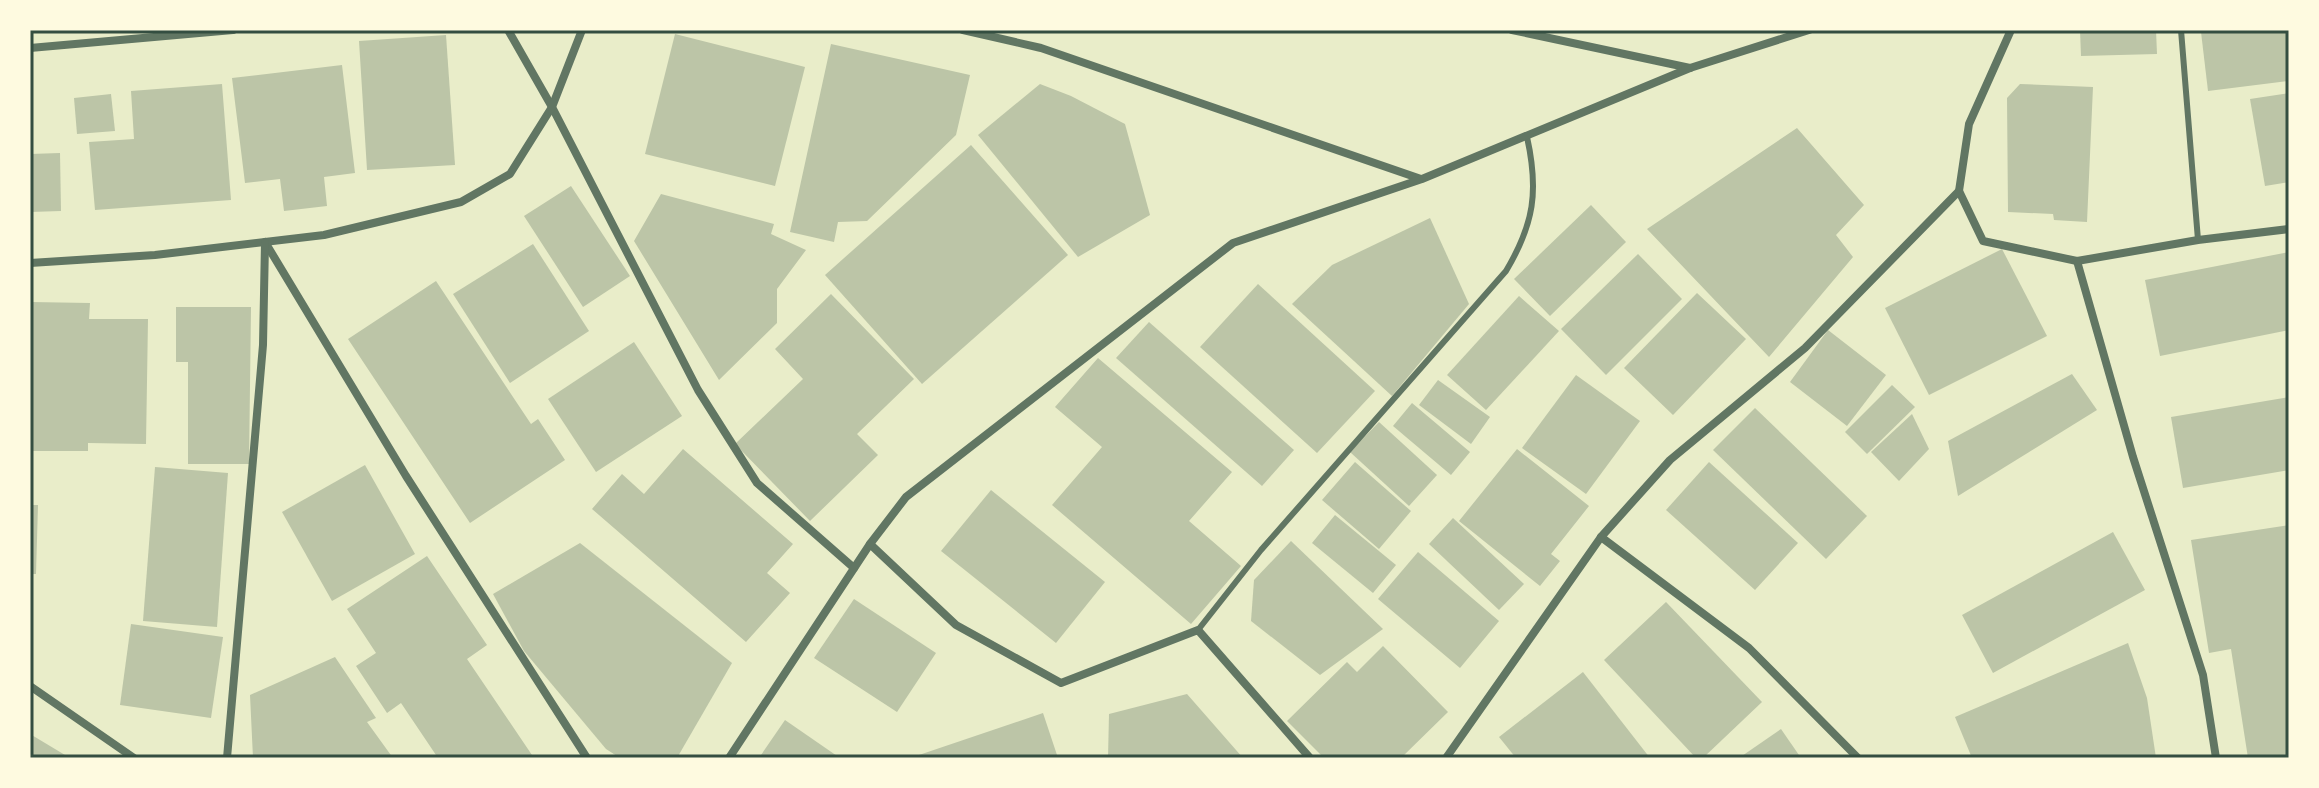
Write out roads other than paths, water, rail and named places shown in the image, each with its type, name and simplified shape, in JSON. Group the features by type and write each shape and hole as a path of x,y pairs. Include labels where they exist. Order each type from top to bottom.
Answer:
{"street":[{"path":"30,48 233,30"},
{"path":"508,30 552,107 698,390 757,483 854,568"},
{"path":"30,263 155,255 324,235 461,202 510,174 552,107 582,30"},
{"path":"963,30 1041,48 1422,179"},
{"path":"1512,30 1690,68"},
{"path":"729,758 870,544 906,497 1233,243 1422,179 1690,68 1809,30"},
{"path":"2011,30 1969,124 1959,191 1983,241 2077,261 2198,240 2289,229"},
{"path":"1446,758 1601,537 1670,460 1805,348 1959,191"},
{"path":"227,758 263,345 265,242"},
{"path":"265,242 406,476 587,758"},
{"path":"2077,261 2133,457 2203,675 2216,758"},
{"path":"1601,537 1749,648 1858,758"},
{"path":"870,544 956,625 1061,683 1198,630 1310,758"},
{"path":"30,686 134,758"}],"lane":[{"path":"2181,30 2198,240"},
{"path":"1198,630 1261,550 1506,271 1528,227 1534,197 1533,166 1527,137"}]}
